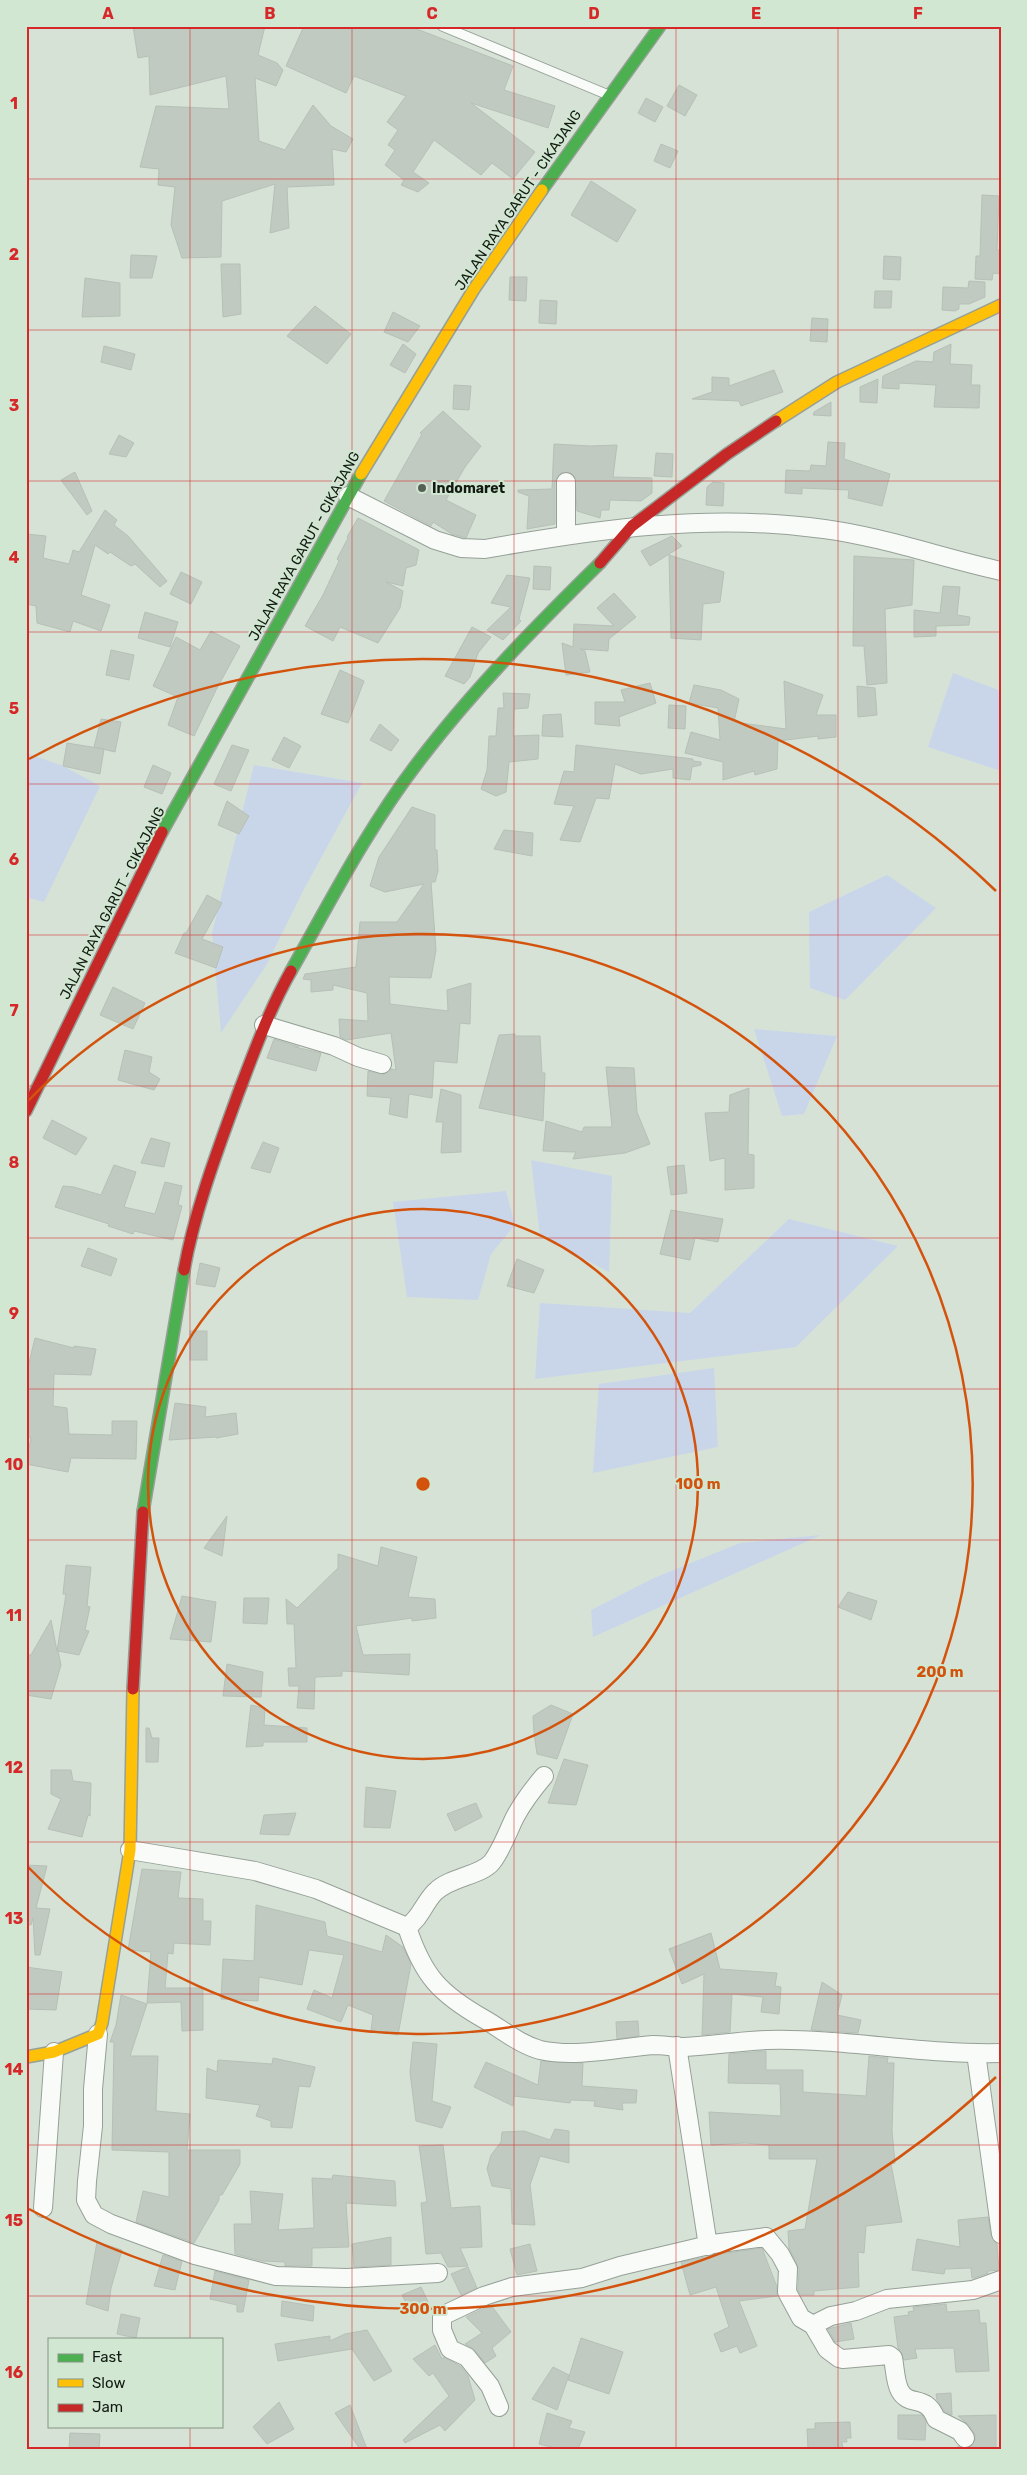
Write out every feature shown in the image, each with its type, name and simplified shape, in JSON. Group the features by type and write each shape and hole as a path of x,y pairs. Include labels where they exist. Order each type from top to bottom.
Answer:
{"street":[{"name":"JALAN RAYA GARUT - CIKAJANG","path":"26,1111 162,832 348,496 474,289 609,95 660,26"},
{"path":"438,2273 347,2278 276,2276 194,2255 111,2224 94,2214 86,2200 93,2126 93,2088 98,2034 102,2023 130,1850 132,1700 142,1524 167,1363 188,1246 196,1218 222,1137 264,1025 288,976 374,826 418,762 518,644 608,555 632,526 727,454 801,403 837,382 1001,305"},
{"path":"566,482 566,535"},
{"path":"348,496 435,540 461,548 485,549 632,526 737,523 824,529 1001,571"},
{"path":"264,1025 334,1046 358,1057 382,1064"},
{"path":"407,1928 414,1923 433,1894 445,1882 476,1872 492,1862 516,1815 529,1794 544,1776"},
{"path":"130,1850 255,1871 316,1889 407,1928 418,1958 434,1984 463,2007 520,2043 542,2050 568,2052 656,2045 677,2046 767,2040 976,2054 1001,2053"},
{"path":"26,2057 54,2052 98,2034"},
{"path":"677,2046 708,2246"},
{"path":"43,2208 54,2052"},
{"path":"976,2054 1001,2234"},
{"path":"499,2407 490,2386 467,2357 450,2349 442,2330 442,2316 484,2296 512,2287 582,2278 620,2266 708,2246 766,2237 780,2254 788,2269 787,2292 800,2318 813,2325 822,2342 839,2358 889,2356 893,2358 900,2391 909,2399 927,2404 936,2419 960,2431 965,2438"},
{"path":"813,2325 831,2316 856,2311 887,2299 972,2290 1001,2280"}],"lane":[{"path":"442,26 609,95"}],"shaded area":[{"path":"953,673 1001,691 1001,771 928,747"},
{"path":"26,753 63,766 100,786 44,902 26,897"},
{"path":"254,765 362,783 303,891 267,964 221,1033 212,933"},
{"path":"887,875 936,908 845,1000 810,988 809,912"},
{"path":"754,1029 837,1036 804,1114 782,1116"},
{"path":"531,1160 612,1176 609,1272 540,1236"},
{"path":"506,1191 515,1225 491,1254 478,1300 407,1297 393,1202"},
{"path":"789,1219 898,1246 796,1347 535,1379 540,1303 690,1313"},
{"path":"714,1368 718,1447 593,1473 599,1384"},
{"path":"821,1535 593,1637 591,1610 654,1578 740,1543"}],"building":[{"path":"133,26 265,26 258,55 277,63 283,70 276,86 255,78 259,141 285,150 313,105 331,126 353,139 346,152 332,149 334,185 287,187 289,228 270,233 275,184 222,201 221,257 182,258 171,225 175,187 158,185 159,169 140,167 156,106 229,109 226,76 150,95 149,56 138,58"},
{"path":"304,26 409,26 513,66 504,90 555,106 548,128 471,103 535,152 513,179 492,163 481,175 434,140 413,172 429,183 418,192 401,185 404,180 385,165 395,150 388,145 398,130 387,122 406,96 354,76 346,93 286,66"},
{"path":"679,85 697,95 685,116 667,106"},
{"path":"646,98 663,107 655,122 638,113"},
{"path":"661,144 678,151 670,168 654,161"},
{"path":"591,181 636,210 617,242 571,215"},
{"path":"982,195 999,196 997,250 1001,250 1001,274 993,273 992,280 975,279 976,256 980,256"},
{"path":"131,255 157,256 152,278 130,278"},
{"path":"884,256 901,257 900,280 883,279"},
{"path":"221,264 240,264 241,314 223,317"},
{"path":"510,277 527,277 526,301 509,300"},
{"path":"85,278 120,283 120,316 82,317"},
{"path":"969,281 985,282 985,297 969,304 959,304 959,309 955,311 942,310 943,287 968,288"},
{"path":"875,291 892,291 891,308 874,308"},
{"path":"540,300 557,301 556,324 539,323"},
{"path":"315,306 351,334 327,364 287,336"},
{"path":"393,312 420,326 408,342 384,332"},
{"path":"812,318 828,319 827,342 810,341"},
{"path":"403,344 416,354 405,373 390,365"},
{"path":"951,344 950,364 972,365 971,385 980,385 979,408 934,407 936,385 899,383 899,389 882,388 883,376 916,361 933,362 934,352"},
{"path":"104,346 135,354 131,370 101,362"},
{"path":"774,370 783,392 741,406 739,401 692,399 712,392 712,377 729,378 729,386"},
{"path":"878,379 877,403 860,402 860,387"},
{"path":"454,385 471,386 469,410 453,409"},
{"path":"831,402 831,416 813,415 814,412"},
{"path":"443,411 481,446 465,467 446,500 476,515 466,538 452,534 433,522 431,526 384,501 422,434 420,433"},
{"path":"119,435 134,443 126,457 109,454"},
{"path":"828,442 845,443 844,459 890,474 882,506 848,498 849,490 802,488 802,494 785,493 786,470 810,471 811,465 826,466"},
{"path":"554,444 617,445 613,477 652,478 652,493 641,501 610,500 609,510 601,510 600,518 577,511 575,477 571,473 561,473 555,482 555,524 527,529 529,496 518,492 518,490 552,489"},
{"path":"656,453 673,454 672,477 654,476"},
{"path":"75,472 92,511 87,515 61,480"},
{"path":"713,482 724,483 723,506 706,505 707,487"},
{"path":"105,510 117,520 114,525 128,536 167,581 160,587 135,564 131,566 110,552 108,554 95,545 81,595 110,605 101,631 73,621 70,632 37,623 36,606 26,604 26,534 46,536 43,558 69,564 73,550 79,552"},
{"path":"358,518 419,550 416,565 406,568 403,586 386,582 403,591 400,608 378,643 340,627 333,641 305,626 323,595 339,561 337,559 347,537"},
{"path":"672,536 682,546 650,566 641,551"},
{"path":"669,555 724,572 720,602 703,604 701,640 671,638"},
{"path":"854,556 914,560 912,605 885,609 887,683 867,685 864,646 853,646"},
{"path":"534,566 551,567 550,590 533,589"},
{"path":"181,572 202,582 191,604 170,594"},
{"path":"507,575 530,578 519,619 521,621 503,640 487,630 511,607 491,603"},
{"path":"943,586 960,587 957,615 970,617 969,625 936,626 936,636 914,637 914,610 940,613"},
{"path":"614,593 636,617 609,639 608,651 580,649 585,651 590,672 566,675 562,643 573,647 574,624 614,626 597,608"},
{"path":"145,612 178,622 170,647 138,638"},
{"path":"472,627 491,637 478,653 470,677 464,684 445,676"},
{"path":"211,631 240,646 194,736 168,725 178,697 153,686 176,637 200,650"},
{"path":"111,650 134,655 129,680 106,675"},
{"path":"340,670 364,681 348,723 321,714"},
{"path":"784,681 823,695 816,715 836,715 836,737 818,739 818,736 778,741 777,769 755,775 754,771 723,780 723,762 685,753 691,732 720,740 718,708 689,703 694,685 721,690 739,699 734,722 786,729"},
{"path":"650,683 656,703 619,717 620,726 595,724 595,702 625,702 621,690"},
{"path":"857,686 875,688 877,715 858,717"},
{"path":"503,693 530,694 528,708 514,709 513,736 539,735 538,759 509,762 506,792 496,796 481,789 487,770 489,736 496,736 498,708 504,708"},
{"path":"669,705 686,706 685,729 668,728"},
{"path":"561,714 563,737 542,736 543,715"},
{"path":"101,719 121,722 115,752 94,747"},
{"path":"380,724 399,740 391,751 370,740"},
{"path":"284,737 301,746 289,768 272,760"},
{"path":"67,743 104,749 100,774 63,766"},
{"path":"232,745 249,750 231,791 214,784"},
{"path":"576,745 693,759 693,761 701,762 701,765 692,767 690,780 673,778 673,769 641,774 615,764 609,799 596,798 580,842 560,840 574,806 554,804 564,771 574,772"},
{"path":"153,765 171,773 162,794 144,787"},
{"path":"227,801 249,816 239,834 218,825"},
{"path":"412,807 435,815 435,850 437,850 438,871 435,882 431,882 436,950 431,978 389,977 390,1004 448,1011 447,990 471,983 470,1024 460,1023 457,1063 434,1061 432,1098 409,1094 407,1118 389,1114 391,1098 367,1096 368,1071 384,1074 391,1069 396,1070 391,1033 346,1040 340,1037 339,1019 368,1021 367,993 333,985 333,990 311,992 311,980 303,979 305,974 356,967 360,922 397,922 424,884 385,892 370,886 379,857"},
{"path":"504,830 533,833 532,856 494,849"},
{"path":"207,895 222,903 202,939 223,947 216,968 175,953 184,933 186,933"},
{"path":"113,987 145,1003 133,1029 100,1015"},
{"path":"515,1034 515,1036 540,1036 542,1073 545,1073 543,1121 479,1108 499,1035"},
{"path":"274,1039 299,1047 295,1047 321,1053 316,1071 267,1058"},
{"path":"125,1050 152,1057 149,1072 160,1079 154,1090 118,1080"},
{"path":"606,1067 634,1068 637,1112 650,1144 625,1153 573,1159 576,1152 543,1151 546,1121 582,1132 584,1127 612,1127"},
{"path":"749,1088 748,1154 754,1155 754,1188 725,1190 725,1158 710,1161 705,1113 729,1112 730,1095"},
{"path":"441,1089 461,1095 461,1152 441,1153 443,1122 436,1122"},
{"path":"52,1120 87,1138 76,1155 43,1138"},
{"path":"151,1138 170,1143 164,1167 141,1163"},
{"path":"263,1142 279,1148 270,1173 251,1168"},
{"path":"114,1165 136,1172 124,1207 155,1214 165,1182 182,1186 178,1205 182,1206 173,1240 134,1231 133,1234 108,1226 109,1224 55,1207 63,1186 74,1187 101,1195"},
{"path":"684,1165 687,1193 671,1195 667,1167"},
{"path":"671,1210 723,1219 718,1242 695,1238 690,1260 660,1254"},
{"path":"88,1248 117,1259 111,1276 81,1266"},
{"path":"517,1259 544,1270 534,1293 507,1286"},
{"path":"200,1263 220,1268 215,1287 196,1284"},
{"path":"190,1331 207,1331 207,1360 190,1360"},
{"path":"35,1338 74,1348 74,1346 96,1349 91,1375 54,1374 53,1406 67,1408 69,1434 112,1435 112,1421 137,1421 136,1459 71,1458 68,1472 26,1464 31,1438 26,1436 26,1375"},
{"path":"175,1403 206,1407 205,1417 236,1413 238,1434 216,1438 169,1440"},
{"path":"227,1516 222,1556 204,1548"},
{"path":"381,1547 417,1557 408,1597 435,1599 436,1618 412,1621 412,1618 356,1626 363,1655 410,1654 409,1675 342,1671 342,1676 315,1677 314,1709 297,1708 299,1686 289,1686 288,1668 296,1668 294,1624 287,1624 286,1599 297,1608 338,1568 338,1554 378,1566"},
{"path":"66,1565 91,1567 87,1606 90,1607 85,1630 89,1631 79,1655 58,1651 61,1665 51,1699 26,1695 26,1655 31,1655 51,1620 57,1651 66,1594 63,1594"},
{"path":"848,1592 877,1601 871,1620 838,1607"},
{"path":"182,1596 216,1602 211,1642 170,1639"},
{"path":"244,1598 269,1598 267,1624 243,1623"},
{"path":"227,1664 263,1672 261,1697 223,1696"},
{"path":"251,1705 265,1708 264,1725 307,1728 307,1742 263,1742 263,1746 246,1747"},
{"path":"551,1705 573,1714 557,1759 537,1754 534,1733 533,1716"},
{"path":"146,1728 149,1728 152,1738 159,1738 158,1762 146,1762"},
{"path":"564,1759 588,1765 576,1805 548,1803"},
{"path":"51,1770 71,1770 73,1781 91,1783 90,1816 88,1815 82,1837 48,1829 61,1799 51,1794"},
{"path":"366,1787 396,1791 390,1828 364,1827"},
{"path":"476,1803 482,1817 455,1831 447,1814"},
{"path":"296,1813 289,1835 260,1834 264,1815"},
{"path":"26,1865 47,1866 36,1908 50,1909 40,1955 35,1955 33,1918 31,1925 26,1924"},
{"path":"142,1869 181,1872 178,1898 203,1899 203,1921 211,1921 210,1945 174,1943 173,1954 168,1953 165,1988 203,1988 203,2030 182,2031 181,2002 147,2003 151,1952 128,1950"},
{"path":"256,1905 325,1922 327,1936 382,1952 386,1935 403,1947 411,1964 398,2035 371,2030 373,2015 348,2005 341,2022 307,2009 314,1990 332,1998 344,1955 309,1950 302,1985 259,1977 258,2001 221,1999 223,1959 254,1961"},
{"path":"711,1933 720,1969 777,1973 775,1986 781,1987 779,2014 761,2012 763,1997 732,1994 730,2032 702,2035 704,1974 682,1984 669,1949"},
{"path":"26,1967 62,1972 56,2010 26,2009"},
{"path":"822,1982 842,1995 837,2015 861,2020 858,2033 811,2030"},
{"path":"121,1995 147,2004 130,2056 158,2056 156,2111 190,2114 187,2150 240,2150 240,2164 222,2195 219,2195 219,2200 194,2243 136,2222 143,2191 169,2197 169,2152 112,2150 114,2042 110,2042 116,2025"},
{"path":"638,2021 639,2036 617,2039 616,2022"},
{"path":"413,2042 437,2044 432,2101 451,2107 442,2128 416,2121 410,2072"},
{"path":"766,2051 766,2070 803,2070 803,2092 866,2096 869,2056 888,2058 887,2063 894,2063 892,2131 895,2163 891,2164 902,2222 866,2226 864,2253 858,2252 859,2287 814,2291 814,2295 801,2295 798,2290 799,2269 789,2248 788,2231 805,2229 817,2159 769,2159 769,2145 745,2143 711,2145 709,2112 781,2116 780,2084 728,2083 729,2054"},
{"path":"273,2058 315,2067 310,2087 299,2086 292,2128 271,2127 271,2121 256,2116 260,2105 206,2098 207,2068 217,2072 218,2060 272,2064"},
{"path":"541,2061 583,2063 582,2086 637,2090 636,2103 622,2103 623,2110 594,2106 595,2101 571,2100 570,2103 514,2096 513,2106 474,2087 486,2062 538,2085"},
{"path":"555,2129 569,2131 569,2163 540,2156 530,2185 535,2225 512,2224 511,2189 492,2186 487,2169 491,2155 501,2142 502,2132 524,2131 550,2140"},
{"path":"443,2145 451,2208 480,2206 482,2247 460,2248 468,2266 448,2267 441,2253 426,2254 421,2203 427,2202 419,2146"},
{"path":"333,2175 395,2181 396,2206 346,2203 349,2247 312,2248 312,2266 285,2266 285,2262 262,2261 235,2254 234,2224 252,2224 250,2191 283,2194 278,2230 314,2228 312,2178 332,2179"},
{"path":"988,2217 991,2236 997,2244 999,2270 988,2271 988,2273 972,2278 971,2268 945,2269 944,2274 912,2270 917,2239 960,2247 958,2220"},
{"path":"391,2237 391,2265 354,2267 352,2244"},
{"path":"97,2242 122,2250 111,2288 108,2311 86,2304"},
{"path":"530,2244 537,2271 517,2275 510,2249"},
{"path":"762,2248 777,2287 777,2296 739,2301 757,2346 740,2353 737,2346 721,2352 714,2334 729,2327 716,2287 690,2295 681,2262"},
{"path":"163,2255 182,2261 175,2290 154,2286"},
{"path":"468,2267 477,2288 461,2295 451,2274"},
{"path":"215,2271 249,2280 243,2312 237,2312 237,2305 210,2299"},
{"path":"421,2287 431,2308 413,2316 402,2295"},
{"path":"282,2301 314,2306 313,2321 281,2316"},
{"path":"946,2304 947,2312 979,2310 980,2323 986,2323 989,2371 956,2372 954,2348 915,2349 917,2358 904,2360 898,2348 894,2317 909,2315 908,2312 914,2311 913,2307"},
{"path":"491,2305 511,2332 492,2348 496,2356 485,2363 475,2350 465,2344 482,2333 466,2317"},
{"path":"121,2314 140,2318 136,2338 117,2334"},
{"path":"851,2323 854,2339 835,2342 828,2329"},
{"path":"367,2330 392,2371 374,2381 352,2349 278,2361 275,2344 330,2336 330,2341 345,2334"},
{"path":"581,2338 623,2352 609,2394 568,2380"},
{"path":"435,2345 442,2359 444,2357 460,2366 468,2376 475,2400 445,2431 440,2425 405,2443 403,2440 449,2396 433,2373 429,2376 413,2359"},
{"path":"553,2367 569,2375 557,2410 532,2399"},
{"path":"951,2393 952,2415 944,2411 937,2400 936,2394"},
{"path":"279,2402 294,2429 267,2444 253,2427"},
{"path":"350,2405 367,2449 360,2449 335,2413"},
{"path":"547,2413 572,2421 569,2428 585,2432 578,2449 559,2449 539,2444"},
{"path":"898,2415 922,2415 926,2422 925,2440 898,2439"},
{"path":"996,2415 996,2449 966,2449 971,2447 976,2437 969,2425 958,2416"},
{"path":"850,2422 851,2438 846,2438 847,2442 842,2442 843,2449 808,2449 807,2429 815,2429 815,2423"},
{"path":"70,2433 100,2434 99,2449 69,2449"}],"traffic: fast":[{"path":"542,190 660,26"},
{"path":"162,832 361,474"},
{"path":"291,971 367,837 419,761 461,709 506,659 600,563"},
{"path":"143,1512 184,1270"}],"traffic: slow":[{"path":"361,474 474,289 542,190"},
{"path":"776,421 837,382 1001,305"},
{"path":"26,2057 54,2052 98,2034 102,2023 130,1850 133,1689"}],"traffic: jam":[{"path":"600,563 632,526 727,454 776,421"},
{"path":"26,1111 162,832"},
{"path":"184,1270 200,1203 222,1138 262,1031 291,971"},
{"path":"133,1689 143,1512"}],"place":[{"name":"Indomaret","path":"422,488"}]}
